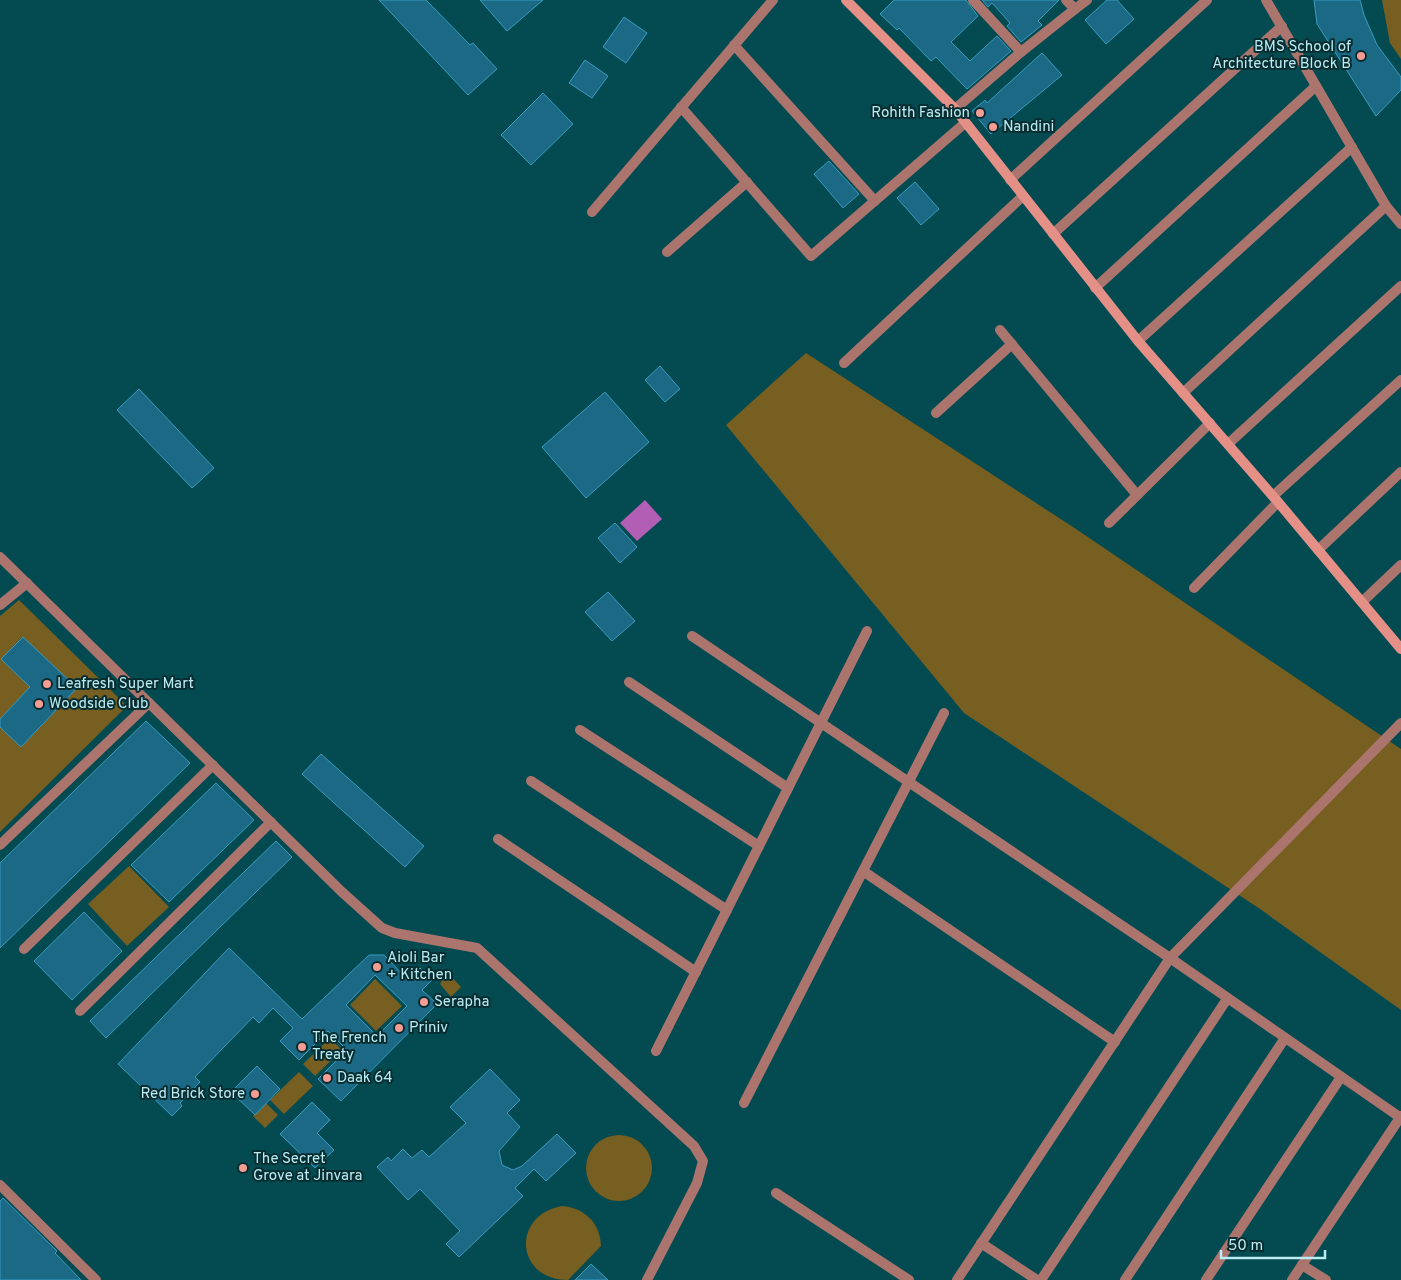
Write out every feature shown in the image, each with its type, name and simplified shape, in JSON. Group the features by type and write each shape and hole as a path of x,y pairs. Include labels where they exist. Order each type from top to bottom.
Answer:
{"street":[{"path":"592,212 773,0"},
{"path":"846,0 955,109 1138,341 1276,499 1401,649"},
{"path":"973,0 1021,52"},
{"path":"1066,0 1074,9"},
{"path":"955,109 1021,52 1087,0"},
{"path":"1010,180 1207,0"},
{"path":"1266,0 1386,206 1401,224"},
{"path":"1052,234 1282,26"},
{"path":"734,45 875,201"},
{"path":"1095,288 1316,86"},
{"path":"681,107 811,256 965,123"},
{"path":"1138,341 1352,147"},
{"path":"667,252 747,182"},
{"path":"844,363 1023,196"},
{"path":"1183,393 1386,206"},
{"path":"1228,444 1401,286"},
{"path":"1000,330 1136,495"},
{"path":"936,413 1012,344"},
{"path":"1194,588 1276,499 1401,380"},
{"path":"1109,523 1210,423"},
{"path":"1318,550 1401,472"},
{"path":"0,557 342,892 382,928 395,933 477,948 694,1146 703,1161 697,1183 648,1280"},
{"path":"1362,602 1401,565"},
{"path":"0,605 27,583"},
{"path":"656,1051 867,631"},
{"path":"692,636 1170,958 1401,1117 1292,1280"},
{"path":"629,682 788,788"},
{"path":"0,845 149,703"},
{"path":"744,1103 944,713"},
{"path":"957,1280 1170,958 1401,723"},
{"path":"580,730 760,846"},
{"path":"24,949 213,765"},
{"path":"532,781 727,910"},
{"path":"80,1011 271,822"},
{"path":"498,839 696,972"},
{"path":"863,871 1115,1042"},
{"path":"1042,1280 1227,999"},
{"path":"1125,1280 1285,1038"},
{"path":"1206,1280 1341,1077"},
{"path":"0,1185 96,1280"},
{"path":"776,1192 909,1280"},
{"path":"981,1243 1037,1280"},
{"path":"1302,1265 1326,1280"}],"shaded area":[{"path":"1382,0 1401,0 1401,59 1390,43"},
{"path":"806,353 1076,529 1401,749 1401,1010 1260,909 964,713 726,425"},
{"path":"645,500 662,519 637,541 620,523"},
{"path":"19,600 127,706 0,832 0,727 21,747 77,688 22,637 1,659 30,687 0,719 0,616"},
{"path":"129,866 169,907 127,946 88,904"},
{"path":"450,975 461,987 451,997 440,984 444,977"},
{"path":"375,979 402,1006 376,1031 350,1005"},
{"path":"330,1038 342,1050 315,1076 303,1064"},
{"path":"299,1072 313,1086 284,1114 270,1100"},
{"path":"266,1103 278,1115 265,1128 253,1116"},
{"path":"612,1135 626,1135 638,1140 647,1149 652,1161 650,1181 643,1192 626,1201 612,1201 600,1196 591,1187 586,1175 586,1161 591,1149 600,1140"},
{"path":"562,1206 578,1210 590,1218 598,1230 601,1246 568,1280 550,1277 538,1270 529,1259 526,1246 528,1233 534,1221 545,1212"}],"building":[{"path":"379,0 426,0 470,45 473,43 497,69 468,95"},
{"path":"480,0 543,0 507,31"},
{"path":"894,0 966,0 978,16 951,42 970,61 997,36 1011,51 967,89 936,57 931,61 899,28 897,30 880,14"},
{"path":"982,0 1059,0 1038,21 1042,25 1021,42 1007,26 1010,23 992,3 988,7"},
{"path":"1107,0 1117,0 1134,19 1106,44 1085,20"},
{"name":"BMS School of Architecture Block B","path":"1314,0 1360,0 1364,15 1377,45 1401,77 1401,90 1376,116 1317,24"},
{"path":"624,17 647,33 626,63 603,47"},
{"path":"1042,53 1062,75 991,134 972,111 985,100 987,103"},
{"path":"585,60 608,76 592,98 569,83"},
{"path":"543,93 573,124 531,165 501,135"},
{"path":"829,161 859,194 843,208 814,174"},
{"path":"915,182 939,209 921,225 897,198"},
{"path":"660,366 680,389 665,402 645,380"},
{"path":"139,389 214,468 192,488 117,410"},
{"path":"605,392 649,442 586,498 542,447"},
{"path":"615,523 637,547 620,563 598,538"},
{"path":"608,592 635,621 612,641 585,612"},
{"name":"Woodside Club","path":"23,637 77,688 21,747 0,727 0,719 30,687 1,659"},
{"path":"146,721 190,763 0,948 0,863"},
{"path":"321,754 424,846 405,867 302,774"},
{"path":"216,783 254,820 169,902 131,865"},
{"path":"276,841 292,857 106,1038 90,1021"},
{"path":"84,912 122,951 72,1000 34,961"},
{"path":"229,948 302,1019 369,955 384,955 408,980 420,968 432,980 422,990 437,1004 341,1101 318,1079 347,1050 328,1031 299,1060 280,1041 293,1028 273,1008 259,1023 253,1017 195,1077 200,1082 180,1103 182,1106 172,1116 118,1064","holes":["375,975 407,1006 377,1036 346,1005"]},
{"path":"257,1066 280,1089 255,1115 231,1092"},
{"path":"490,1069 520,1100 507,1113 520,1127 499,1151 502,1165 513,1170 522,1166 557,1134 576,1153 546,1181 534,1169 515,1188 523,1196 459,1257 446,1244 460,1231 420,1189 408,1200 377,1167 388,1157 391,1161 403,1149 412,1158 422,1150 429,1157 466,1123 450,1107"},
{"path":"312,1102 330,1120 317,1133 334,1150 315,1168 280,1134"},
{"path":"3,1198 57,1251 55,1253 81,1280 0,1280 0,1201"},
{"path":"591,1264 608,1280 575,1280"}],"place":[{"name":"BMS School of Architecture Block B","path":"1361,56"},
{"name":"Rohith Fashion","path":"980,113"},
{"name":"Nandini","path":"993,127"},
{"name":"Leafresh Super Mart","path":"47,684"},
{"name":"Woodside Club","path":"39,704"},
{"name":"Aioli Bar + Kitchen","path":"377,967"},
{"name":"Serapha","path":"424,1002"},
{"name":"Priniv","path":"399,1028"},
{"name":"The French Treaty","path":"302,1047"},
{"name":"Daak 64","path":"327,1078"},
{"name":"Red Brick Store","path":"255,1094"},
{"name":"The Secret Grove at Jinvara","path":"243,1168"}]}
